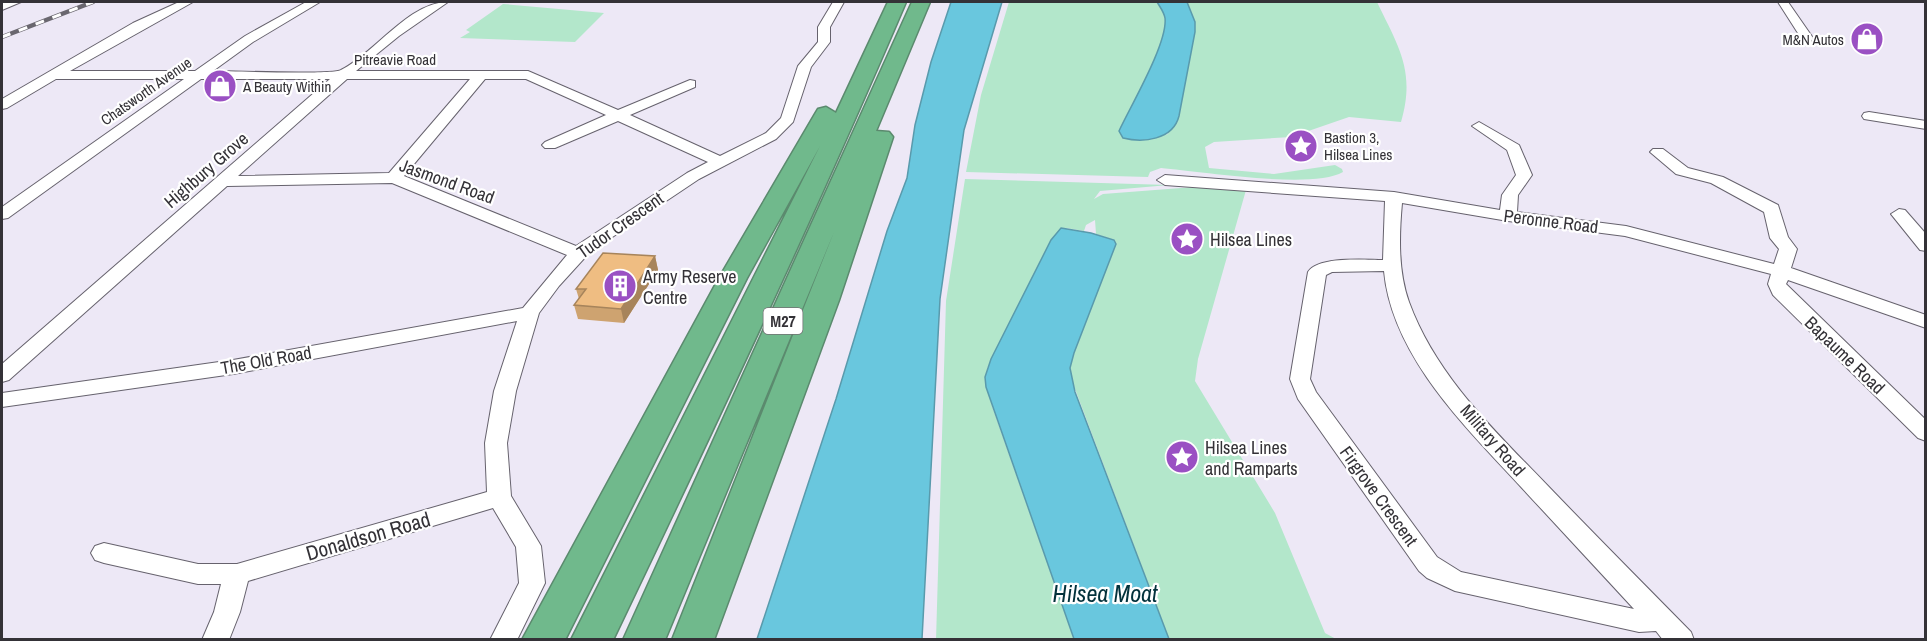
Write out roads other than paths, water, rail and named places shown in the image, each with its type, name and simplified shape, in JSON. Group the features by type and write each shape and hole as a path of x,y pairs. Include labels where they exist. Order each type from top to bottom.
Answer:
{"highway":[{"path":"543,639 733,278 838,94 883,31 897,2"},
{"path":"693,639 854,220 921,2"},
{"name":"M27","path":"644,639 921,2"},
{"name":"M27","path":"592,639 857,92 883,31"}],"street":[{"path":"2,6 15,2"},
{"path":"2,105 51,75 187,2"},
{"name":"Chatsworth Avenue","path":"2,214 249,39 314,2"},
{"name":"Highbury Grove","path":"2,375 342,76 395,33 443,2"},
{"name":"Tudor Crescent","path":"503,639 532,584 528,546 499,497 496,443 505,391 529,313 577,253 627,217 732,161 771,136 788,119 805,66 824,42 824,27 838,2"},
{"path":"1783,2 1807,38"},
{"name":"Pitreavie Road","path":"51,75 528,75 620,116 732,161"},
{"path":"394,178 481,75"},
{"path":"550,144 620,116 690,84"},
{"path":"1869,116 1926,125"},
{"path":"1479,126 1514,148 1524,175 1510,195 1508,216"},
{"name":"Bapaume Road","path":"1658,152 1682,171 1717,180 1772,209 1779,238 1788,249 1777,285 1780,291 1926,433"},
{"name":"Jasmond Road","path":"224,181 394,178 577,253"},
{"name":"Peronne Road","path":"1165,180 1394,197 1508,216 1626,231 1781,270 1926,322"},
{"name":"Military Road","path":"1394,197 1390,251 1395,285 1406,319 1416,340 1447,387 1520,471 1681,639"},
{"path":"1899,214 1926,246"},
{"name":"Firgrove Crescent","path":"1392,265 1329,267 1317,272 1300,379 1306,394 1428,564 1436,572 1455,580 1639,621 1662,620"},
{"name":"The Old Road","path":"2,400 233,367 529,313"},
{"name":"Donaldson Road","path":"104,553 198,574 237,574 499,497"},
{"path":"215,639 227,612 237,574"}],"water":[{"path":"951,2 1002,2 964,130 940,299 922,639 757,639 836,399 887,231 907,178 915,125 931,62"},
{"path":"1157,2 1187,2 1195,22 1179,116 1176,124 1164,135 1148,140 1123,138 1119,131 1161,43 1165,18"},
{"name":"Hilsea Moat","path":"1061,228 1091,233 1114,240 1116,244 1070,368 1075,392 1169,639 1074,639 986,387 985,377 991,359 1051,240"}],"railway":[{"path":"2,37 93,2"}],"place":[{"name":"M&N Autos","path":"1867,39"},
{"name":"A Beauty Within","path":"220,86"},
{"name":"Bastion 3, Hilsea Lines","path":"1301,146"},
{"name":"Hilsea Lines","path":"1187,239"},
{"name":"Army Reserve Centre","path":"620,286"},
{"name":"Hilsea Lines and Ramparts","path":"1182,457"}]}
